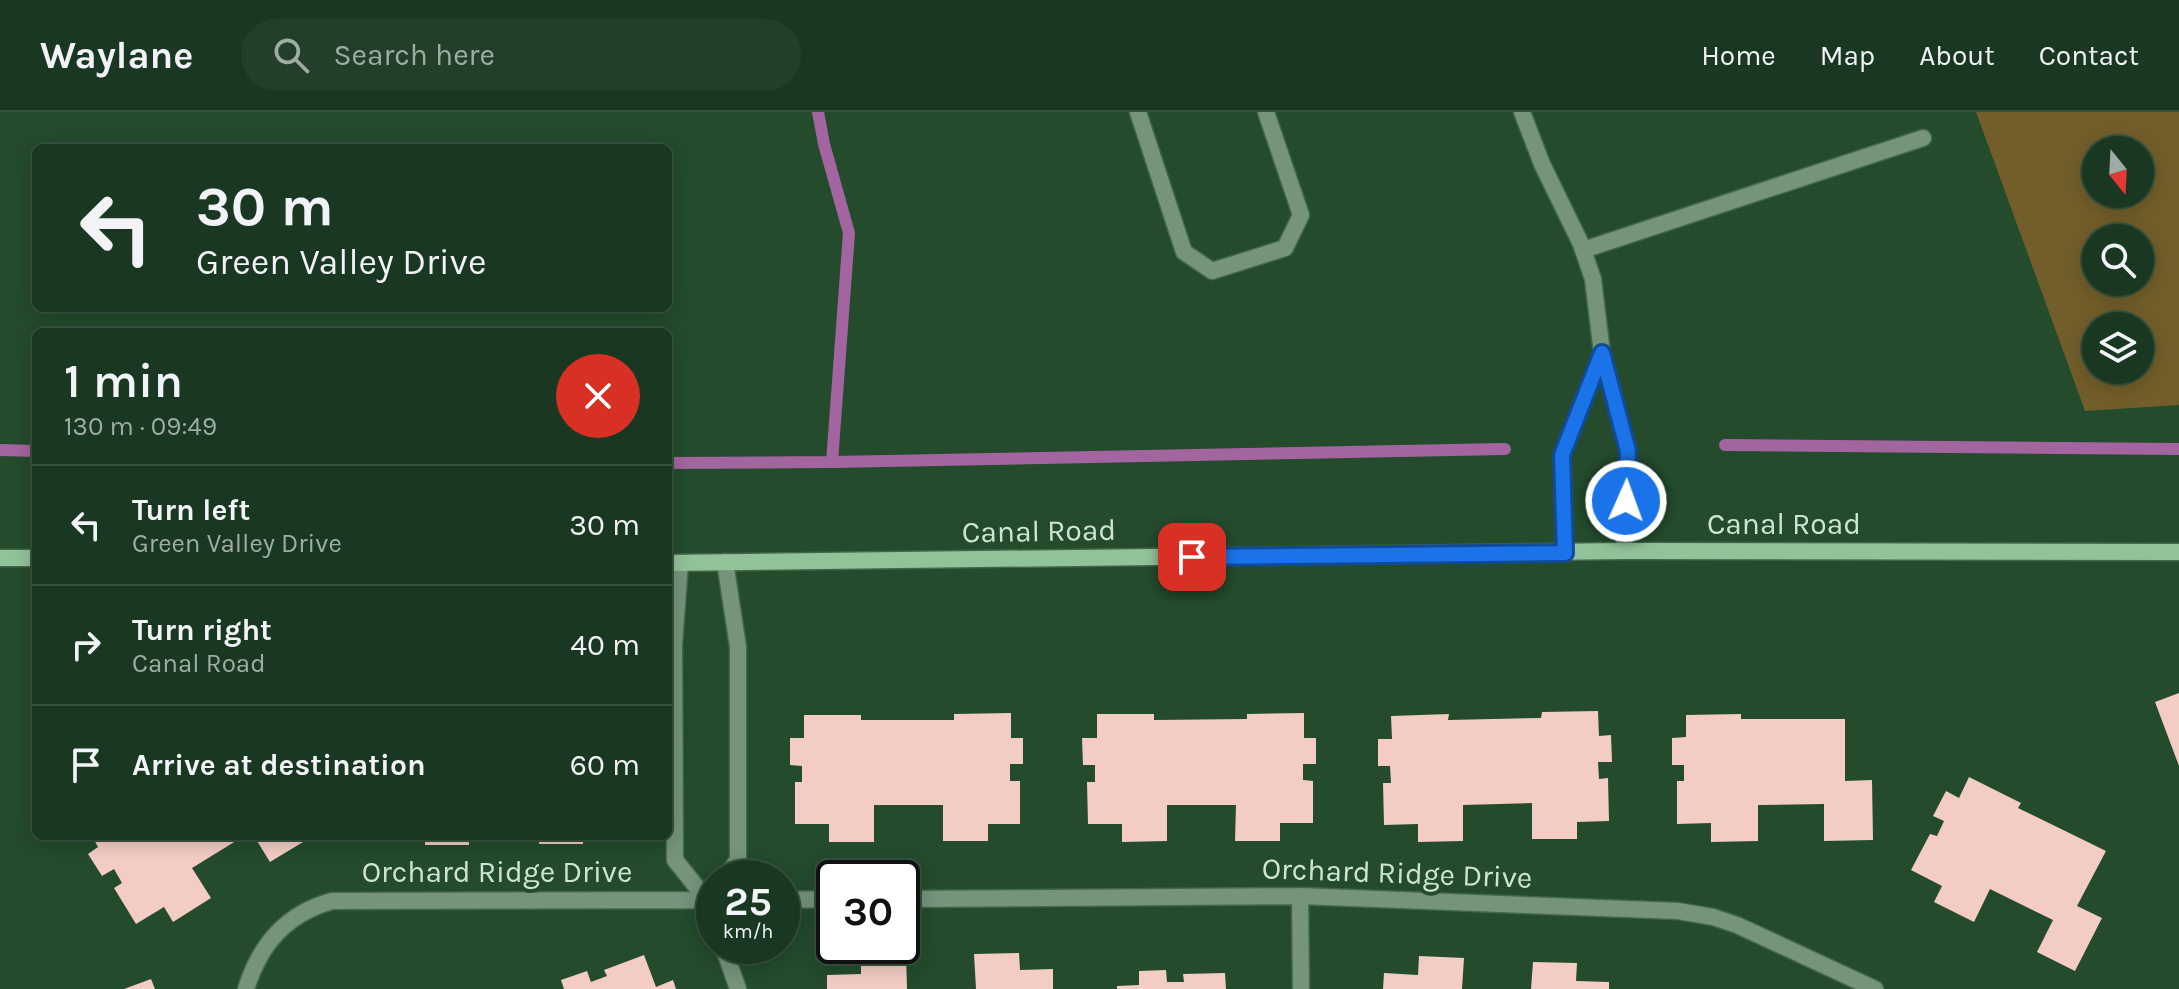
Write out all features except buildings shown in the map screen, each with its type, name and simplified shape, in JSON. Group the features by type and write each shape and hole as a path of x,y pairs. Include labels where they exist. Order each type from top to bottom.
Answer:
{"street":[{"path":"1138,112 1184,252 1212,271 1285,248 1301,215 1266,112"},
{"path":"1522,112 1593,279 1602,353 1628,451 1624,551"},
{"path":"1583,250 1923,138"},
{"path":"1565,553 1562,455 1602,353"},
{"name":"Canal Road","path":"674,563 1624,551 2179,552"},
{"path":"0,558 32,558"},
{"path":"725,562 738,647 738,860"},
{"path":"674,563 675,860 696,881"},
{"path":"1300,896 1301,989"},
{"name":"Orchard Ridge Drive","path":"920,899 1300,896 1678,911 1737,925 1875,989"},
{"name":"Orchard Ridge Drive","path":"246,989 260,951 285,923 314,906 352,899 696,897"},
{"path":"729,964 738,989"}],"shaded area":[{"path":"1976,112 2179,112 2179,405 2085,411"}],"waterway":[{"path":"818,112 849,233 832,462"},
{"path":"1725,445 2179,449"},
{"path":"672,463 1505,449"},
{"path":"0,450 32,451"}],"route":[{"path":"1192,557 1565,553 1562,455 1602,353 1628,451 1626,501"}]}
